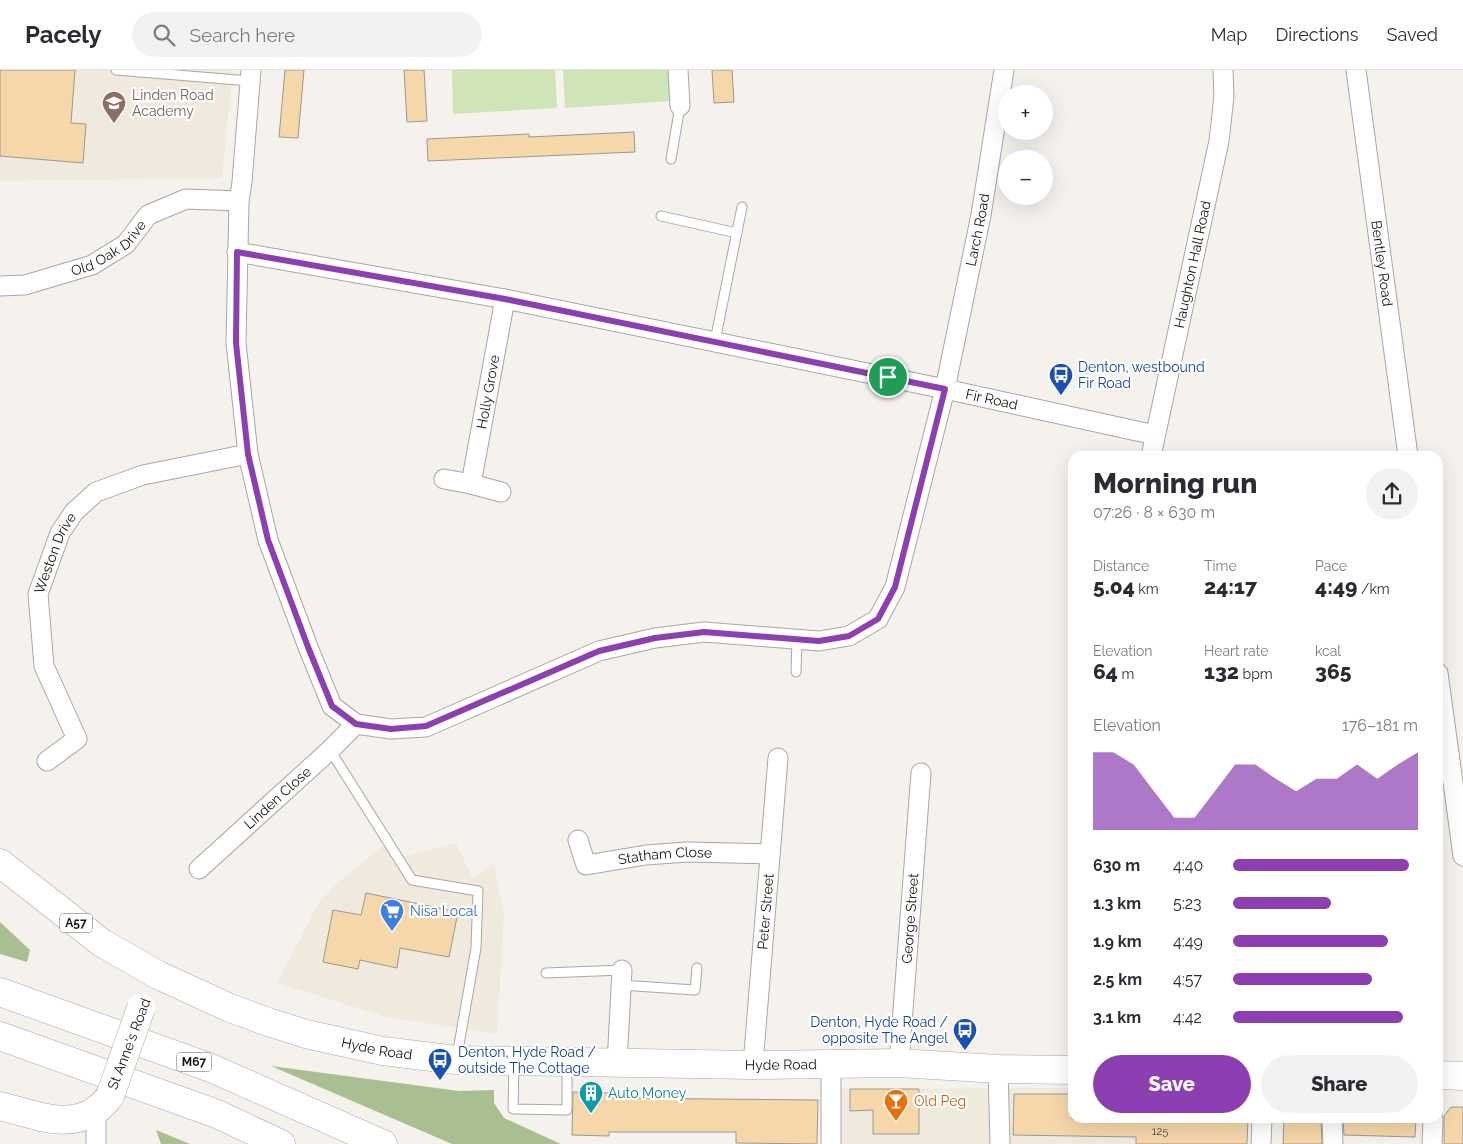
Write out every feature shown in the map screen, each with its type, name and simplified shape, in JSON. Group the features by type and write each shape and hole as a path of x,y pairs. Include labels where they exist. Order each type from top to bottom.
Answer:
{"main road":[{"name":"Hyde Road","path":"0,863 102,943 158,974 230,1008 306,1034 383,1050 456,1060 514,1062 753,1065 899,1063 998,1069 1068,1070"},
{"name":"St Anne's Road","path":"103,1103 141,1008 158,974"},
{"name":"M67","path":"0,992 211,1068 383,1144"},
{"path":"0,1036 217,1114 281,1144"},
{"path":"1443,1075 1463,1076"},
{"path":"0,1106 56,1120 71,1120 84,1117 103,1103"}],"street":[{"path":"678,70 680,106"},
{"name":"Larch Road","path":"356,724 391,729 426,726 599,651 655,638 704,632 819,641 849,636 878,619 895,587 945,389 982,207 1004,70"},
{"name":"Haughton Hall Road","path":"1152,451 1219,141 1224,96 1222,70"},
{"name":"Bentley Road","path":"1356,70 1407,451"},
{"path":"250,76 239,201 236,343 248,454 268,540 308,647 332,706 356,724"},
{"name":"Old Oak Drive","path":"0,286 25,285 92,265 126,244 148,215 186,199 239,201"},
{"name":"Fir Road","path":"237,252 505,299 945,389 1156,435"},
{"name":"Holly Grove","path":"471,484 505,299"},
{"name":"Weston Drive","path":"47,761 77,739 44,666 38,594 60,533 74,512 96,492 143,475 248,454"},
{"path":"444,479 501,492"},
{"path":"1443,710 1463,856"},
{"name":"Linden Close","path":"199,870 356,724"},
{"name":"Peter Street","path":"753,1065 778,758"},
{"name":"George Street","path":"899,1063 921,773"},
{"name":"Statham Close","path":"578,840 586,865 646,855 687,852 770,854"},
{"path":"616,1064 622,978"},
{"path":"831,1065 831,1144"},
{"path":"998,1069 1000,1144"},
{"name":"St Anne's Road","path":"96,1144 103,1103"},
{"path":"1261,1144 1262,1123"},
{"path":"1332,1123 1333,1144"},
{"path":"1432,1144 1433,1123"}],"lane":[{"path":"116,70 250,76"},
{"path":"671,159 680,106"},
{"path":"715,341 742,206"},
{"path":"660,216 737,233"},
{"path":"796,672 797,639"},
{"path":"330,750 412,880 478,891 476,948 456,1060"},
{"path":"546,973 622,978 695,990 697,968"},
{"path":"514,1062 513,1108 567,1110 567,1063"}],"shaded area":[{"name":"Linden Road Academy","path":"0,70 233,70 222,178 0,181"},
{"path":"456,843 473,879 494,863 504,916 497,1034 386,1017 277,983 317,906 332,888 382,846 403,857"},
{"path":"839,1088 1068,1088 1068,1123 1185,1123 1184,1144 839,1144"}],"green space":[{"path":"452,70 555,70 557,108 453,114"},
{"path":"563,70 668,70 671,101 565,108"},
{"path":"0,922 30,950 27,962 0,954"},
{"path":"271,1066 459,1091 494,1090 494,1103 504,1118 561,1144 452,1144"},
{"path":"156,1130 190,1144 161,1144"}],"building":[{"path":"0,70 75,70 71,123 86,124 83,163 0,156"},
{"path":"285,70 304,70 298,138 279,137"},
{"path":"404,70 424,70 427,121 407,122"},
{"path":"712,70 732,70 734,102 714,103"},
{"path":"634,132 635,152 428,161 427,139 529,134 529,137"},
{"name":"Nisa Local","path":"366,893 458,912 449,957 400,948 397,968 360,960 358,969 323,962 333,910 361,915"},
{"name":"Old Peg","path":"850,1089 919,1089 919,1134 873,1134 873,1110 850,1111"},
{"path":"573,1092 610,1093 610,1098 818,1100 817,1144 736,1143 736,1132 609,1132 609,1136 572,1135"},
{"path":"1014,1094 1068,1094 1068,1123 1248,1123 1247,1144 1136,1144 1136,1137 1013,1135"},
{"path":"1451,1107 1463,1107 1463,1144 1444,1144 1444,1116"},
{"path":"1284,1123 1321,1123 1322,1144 1283,1144"},
{"path":"1343,1123 1416,1123 1415,1137 1344,1135"}],"place":[{"name":"Linden Road Academy","path":"114,124"},
{"name":"Denton, westbound Fir Road","path":"1061,396"},
{"name":"Nisa Local","path":"392,932"},
{"name":"Denton, Hyde Road / opposite The Angel","path":"965,1051"},
{"name":"Denton, Hyde Road / outside The Cottage","path":"440,1081"},
{"name":"Auto Money","path":"591,1114"},
{"name":"Old Peg","path":"896,1122"}],"route":[{"path":"237,252 505,299 888,377 945,389 895,587 878,619 849,636 819,641 704,632 655,638 599,651 426,726 391,729 356,724 332,706 268,540 248,454 236,343 237,252"}]}
